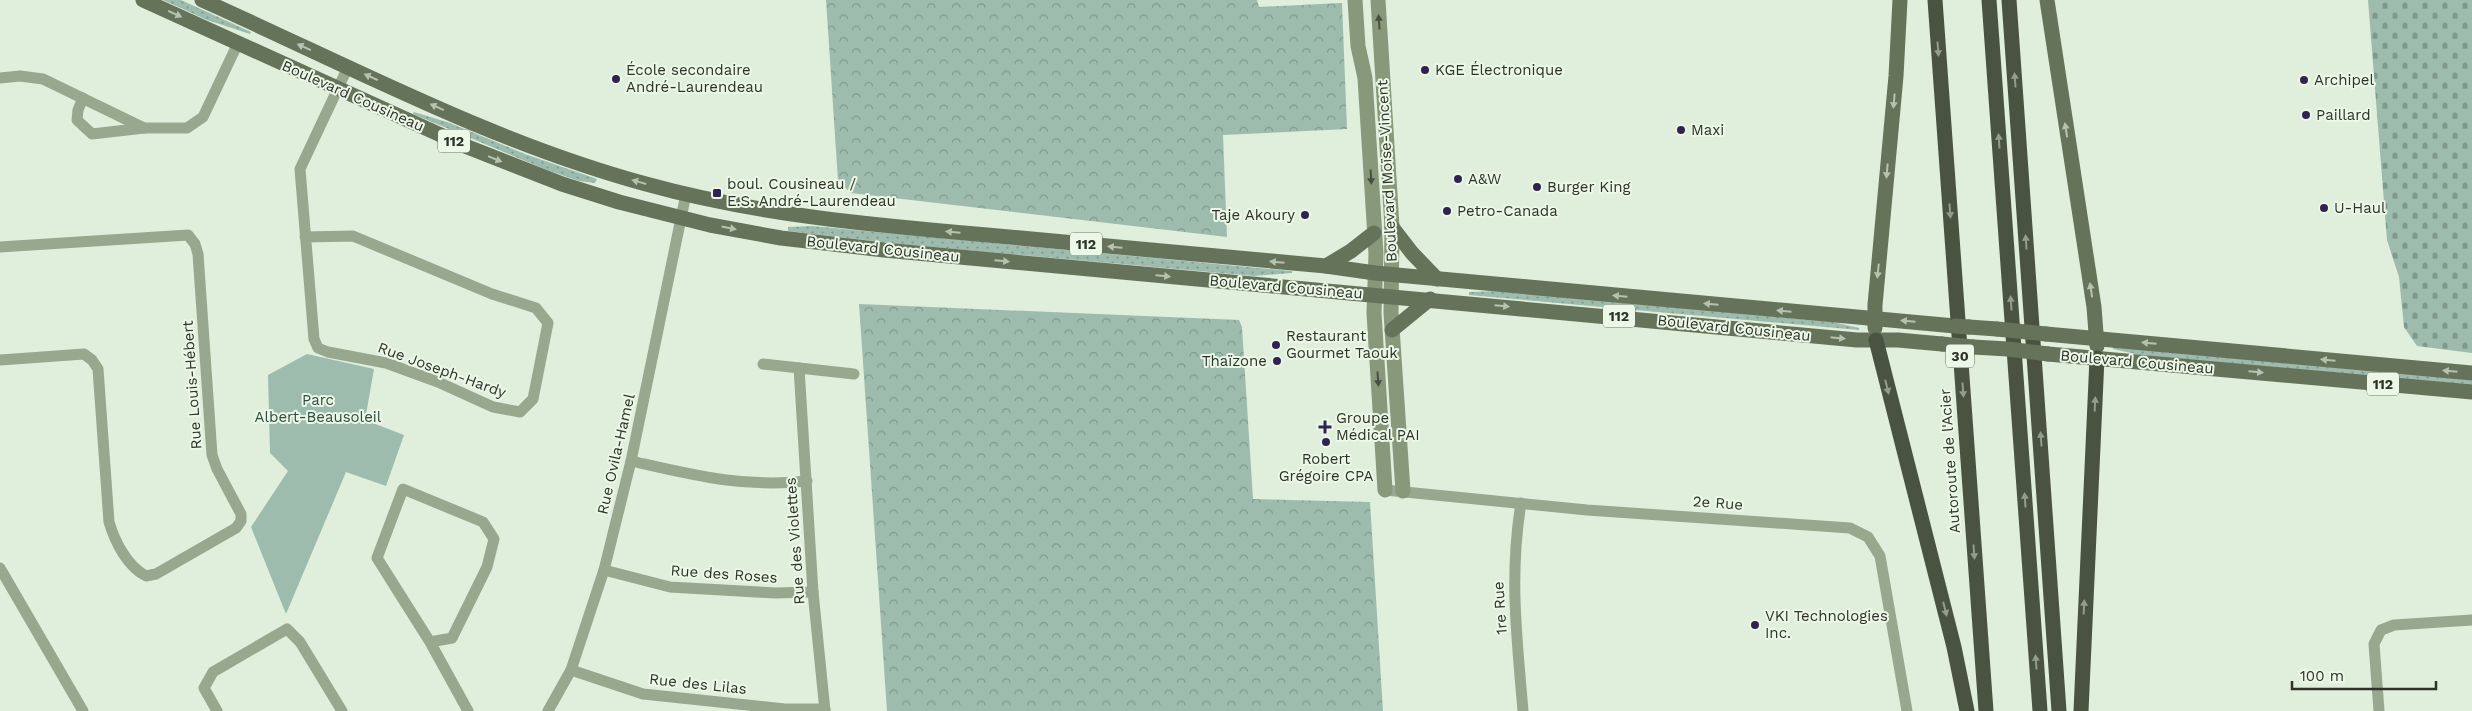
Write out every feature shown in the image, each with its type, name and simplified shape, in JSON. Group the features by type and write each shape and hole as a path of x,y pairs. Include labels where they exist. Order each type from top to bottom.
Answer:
{"highway":[{"name":"Autoroute de l'Acier","path":"1935,0 1986,711"},
{"path":"1989,0 2040,711"},
{"path":"2009,0 2058,711"},
{"path":"1876,340 1952,639 1967,711"},
{"path":"2081,711 2097,358"}],"main road":[{"name":"Boulevard Cousineau","path":"143,0 471,149 536,175 619,202 756,234 849,247 2472,392"},
{"name":"Boulevard Cousineau","path":"202,0 348,67 536,149 615,175 686,194 754,209 837,221 1326,266 1391,275 2472,373"},
{"path":"1876,340 1875,318 1896,76 1900,0"},
{"path":"2046,0 2097,338 2097,358"},
{"path":"1392,227 1412,253 1437,279"},
{"path":"1326,266 1352,251 1374,233"},
{"path":"1392,330 1430,299"}],"street":[{"name":"Boulevard Moïse-Vincent","path":"1354,0 1358,46 1365,84 1376,273 1374,294 1385,490"},
{"name":"Boulevard Moïse-Vincent","path":"1378,0 1392,227 1392,330 1403,491"},
{"path":"83,98 78,110 77,120 92,134 144,128 187,128 203,117 238,43"},
{"name":"Rue Joseph-Hardy","path":"305,237 352,236 492,294 536,308 548,324 533,399 520,412 493,407 438,382 386,364 328,352 318,348 314,339 305,237 300,170 348,67"},
{"path":"0,78 20,76 43,80 144,128"},
{"name":"Rue Ovila-Hamel","path":"548,711 571,670 604,570 631,461 686,194"},
{"name":"Rue Louis-Hébert","path":"0,247 188,235 195,244 198,254 212,455 216,469 241,514 241,522 236,528 156,574 146,576 134,570 113,536 109,522 98,369 92,360 84,354 0,360"},
{"path":"763,364 854,374"},
{"name":"Rue des Violettes","path":"798,368 813,592 825,710"},
{"path":"631,461 718,481 777,484 807,481"},
{"path":"430,642 452,638 488,567 494,539 484,522 403,489 377,558 430,642 468,711"},
{"name":"2e Rue","path":"1385,490 1520,503 1850,528 1868,537 1880,556 1907,711"},
{"name":"1re Rue","path":"1520,503 1513,581 1524,711"},
{"path":"0,568 83,711"},
{"name":"Rue des Roses","path":"604,570 670,587 774,594 813,592"},
{"path":"2379,711 2374,644 2381,630 2394,625 2472,620"},
{"path":"218,711 204,688 213,672 287,629 300,642 342,711"},
{"name":"Rue des Lilas","path":"571,670 643,694 785,709 825,710"}],"green space":[{"path":"163,0 181,0 251,32 250,34 207,20"},
{"path":"826,0 1257,0 1259,7 1342,3 1347,129 1223,135 1227,237 851,193 838,181"},
{"path":"2368,0 2472,0 2472,353 2417,346 2404,327 2399,277 2387,240"},
{"path":"414,112 450,123 525,154 597,179 595,183 579,181 547,170 413,114"},
{"path":"812,226 1292,271 1292,273 1254,276 899,244 788,231 788,227"},
{"path":"1500,291 1833,322 1859,328 1859,330 1469,295 1469,292"},
{"path":"859,304 1239,320 1242,327 1253,499 1370,502 1383,711 887,711"},
{"path":"2113,347 2472,379 2472,386 2140,355 2113,349"},
{"name":"Parc Albert-Beausoleil","path":"307,354 374,369 365,420 404,435 386,486 346,472 286,614 251,527 288,471 270,453 268,375"}],"place":[{"name":"KGE Électronique","path":"1425,70"},
{"name":"École secondaire André-Laurendeau","path":"616,79"},
{"name":"Archipel","path":"2304,80"},
{"name":"Paillard","path":"2306,115"},
{"name":"Maxi","path":"1681,130"},
{"name":"A&W","path":"1458,179"},
{"name":"Burger King","path":"1537,187"},
{"name":"boul. Cousineau / E.S. André-Laurendeau","path":"717,193"},
{"name":"U-Haul","path":"2324,208"},
{"name":"Petro-Canada","path":"1447,211"},
{"name":"Taje Akoury","path":"1305,215"},
{"name":"Restaurant Gourmet Taouk","path":"1276,345"},
{"name":"Thaïzone","path":"1277,361"},
{"name":"Groupe Médical PAI","path":"1325,427"},
{"name":"Robert Grégoire CPA","path":"1326,442"},
{"name":"VKI Technologies Inc.","path":"1755,625"}]}
